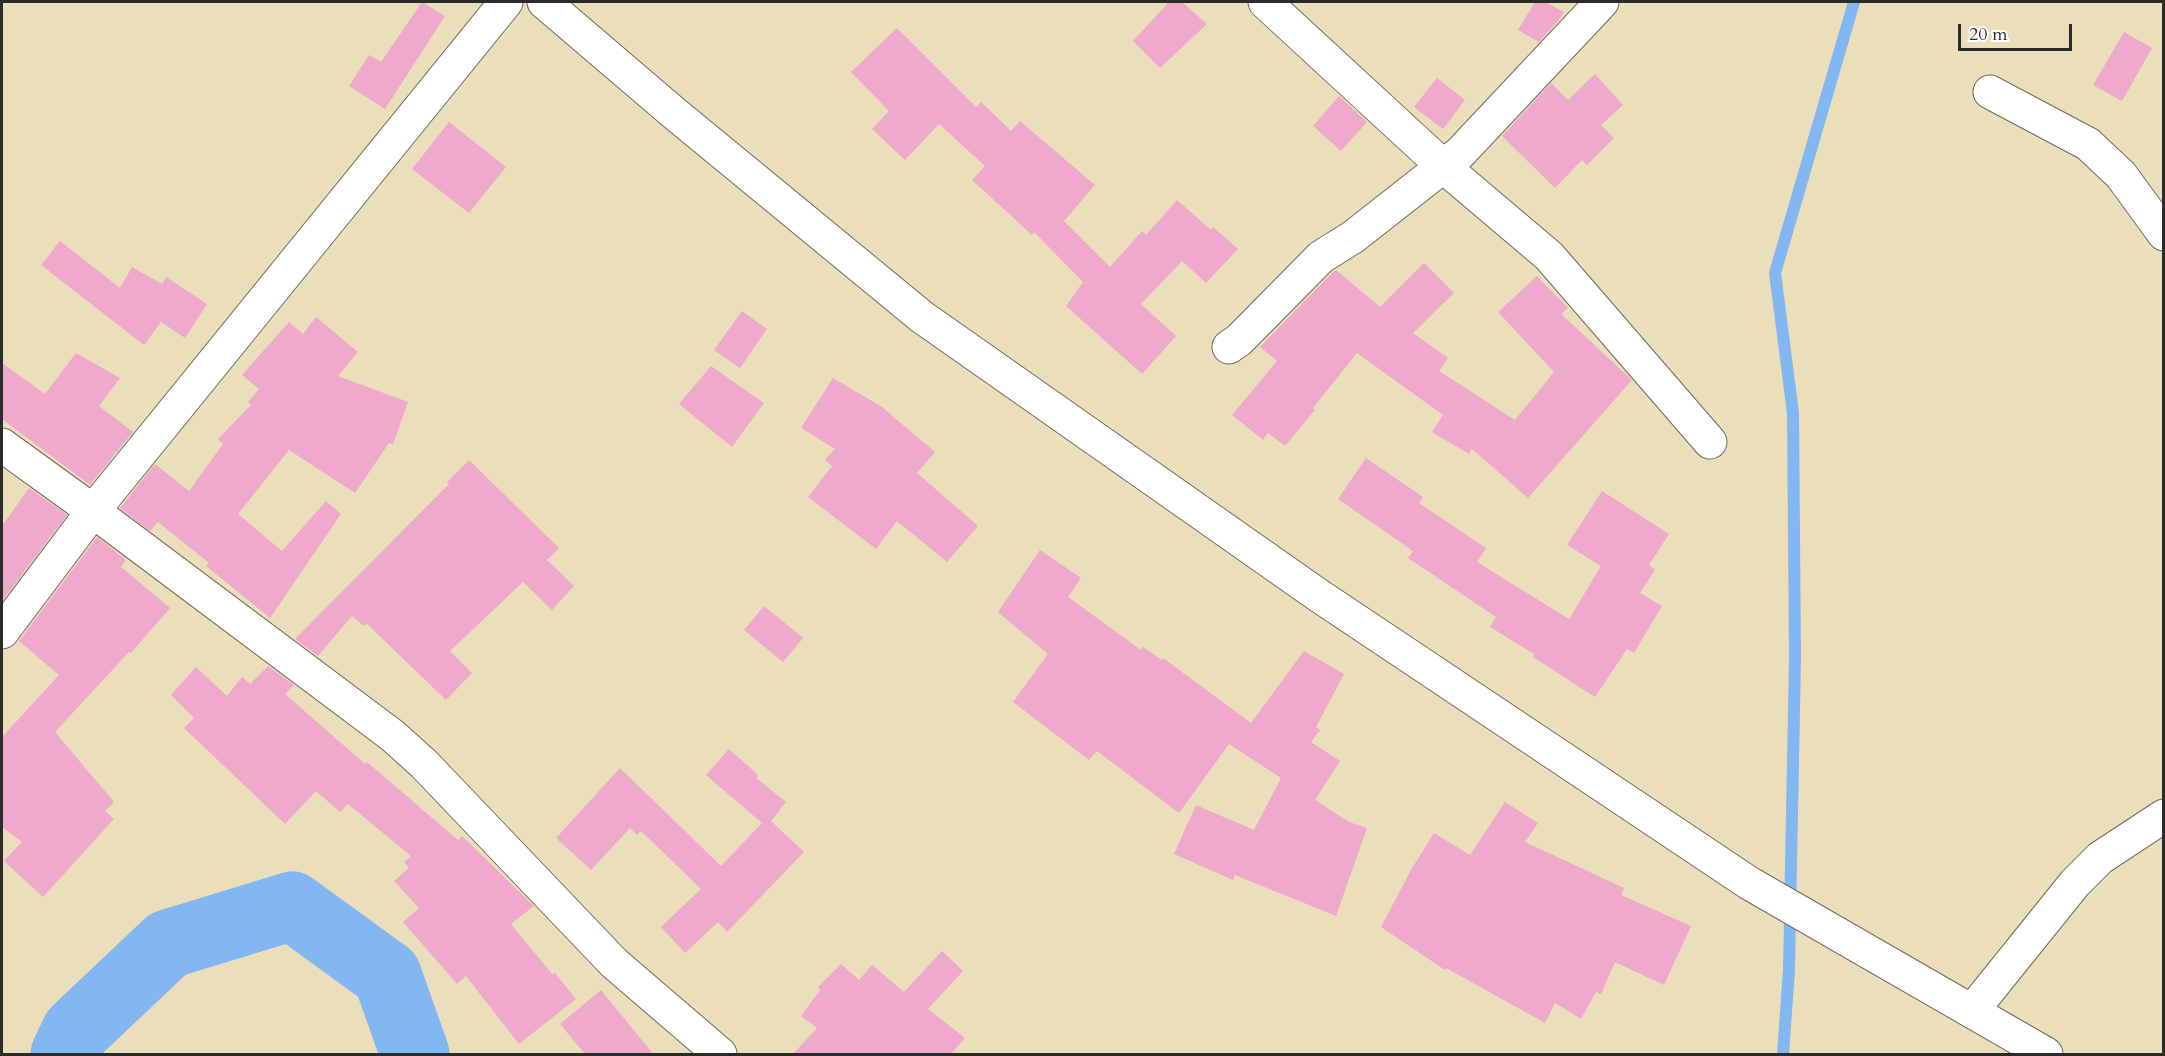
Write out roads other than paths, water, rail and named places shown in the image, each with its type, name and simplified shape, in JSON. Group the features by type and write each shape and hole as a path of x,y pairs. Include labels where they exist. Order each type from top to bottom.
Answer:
{"street":[{"path":"2,632 93,511 506,2"},
{"path":"544,2 674,113 922,317 1318,595 1749,883 2046,1054"},
{"path":"1265,2 1444,166 1549,256 1710,442"},
{"path":"1229,347 1239,340 1321,257 1353,237 1460,153 1602,2"},
{"path":"1990,92 2088,144 2121,175 2163,234"},
{"path":"2,445 393,736 424,764 614,963 720,1054"},
{"path":"1972,1011 2075,883 2100,858 2163,816"}],"waterway":[{"path":"1783,1054 1789,970 1795,658 1793,413 1775,273 1854,2"},
{"path":"65,1054 76,1031 168,944 292,906 387,975 415,1054"}]}
